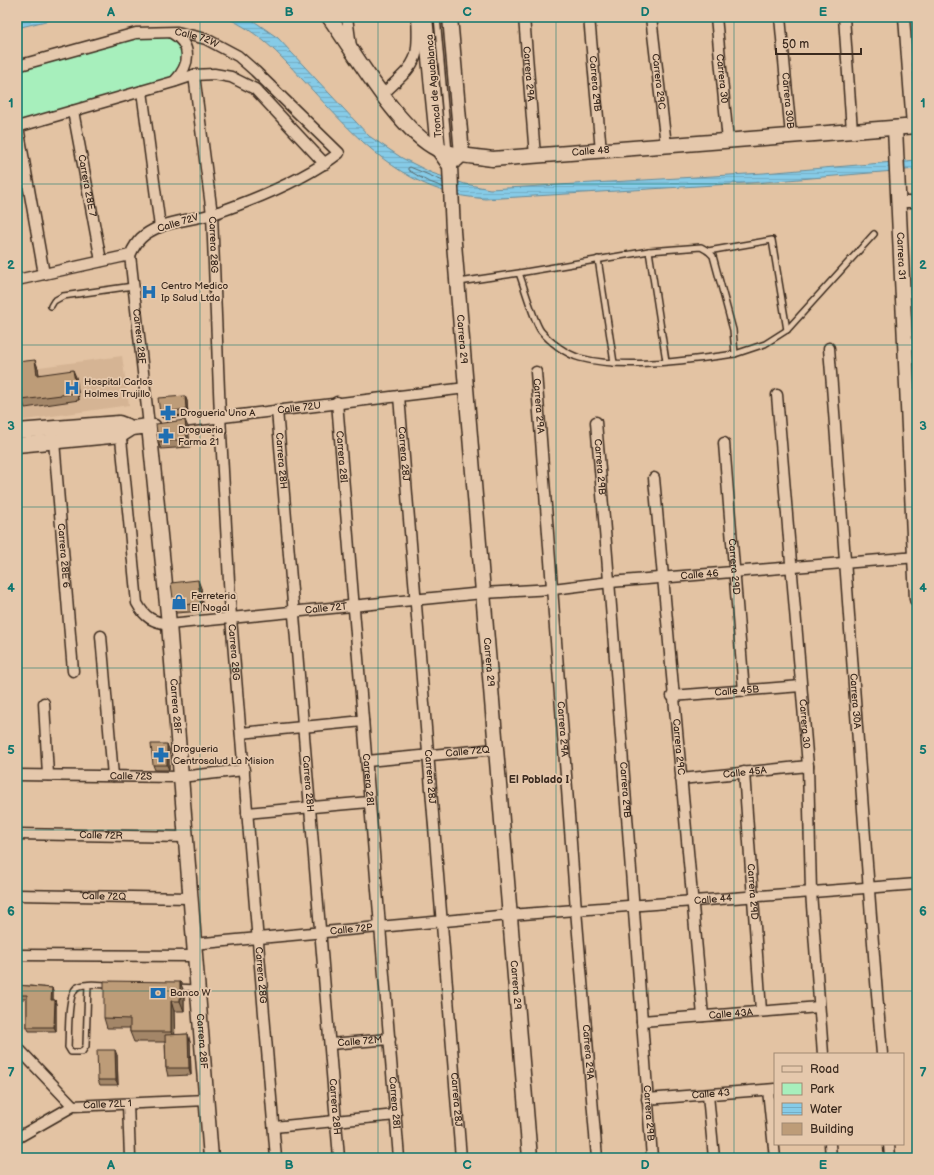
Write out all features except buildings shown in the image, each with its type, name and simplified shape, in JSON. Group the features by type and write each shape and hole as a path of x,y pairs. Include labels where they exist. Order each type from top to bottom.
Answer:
{"street":[{"name":"Calle 48","path":"329,17 351,47 382,95 413,131 425,142 450,159 492,159 535,156 915,126"},
{"path":"347,17 351,47"},
{"path":"382,95 415,61 418,39 416,17"},
{"name":"Carrera 29","path":"425,17 450,159"},
{"name":"Carrera 29","path":"450,17 450,159 453,231 530,1158"},
{"name":"Carrera 29A","path":"524,17 535,156"},
{"name":"Carrera 29B","path":"588,17 601,150"},
{"name":"Carrera 29C","path":"651,17 666,145"},
{"name":"Carrera 30","path":"716,17 728,140"},
{"name":"Carrera 30B","path":"780,17 790,136"},
{"path":"844,17 852,131"},
{"path":"904,17 915,126"},
{"path":"169,32 178,37 184,45 187,55 186,65 173,82"},
{"name":"Calle 72W","path":"17,66 136,33 169,32 206,39 238,56 339,154"},
{"path":"44,274 18,127 194,75 214,74 231,77 255,89 325,164"},
{"name":"Carrera 28G","path":"194,75 212,214 220,416 231,618 276,1158"},
{"path":"142,91 160,227"},
{"name":"Carrera 28E 7","path":"73,111 101,261"},
{"name":"Carrera 31","path":"895,128 898,198 912,394 917,599"},
{"name":"Calle 72V","path":"130,255 137,241 160,227 212,214 277,189 325,164 339,154"},
{"path":"898,198 917,202"},
{"path":"17,280 130,255"},
{"name":"Carrera 28F","path":"130,255 149,426 168,624 196,988 211,1158"},
{"name":"Carrera 30A","path":"829,348 847,563 868,887 882,1053"},
{"name":"Carrera 29A","path":"536,372 576,910 597,1158"},
{"name":"Calle 72U","path":"17,445 54,441 124,429 220,416 466,388"},
{"name":"Carrera 30","path":"777,395 808,766 811,892 823,1053"},
{"name":"Carrera 28J","path":"399,396 461,1158"},
{"name":"Carrera 28I","path":"337,402 399,1158"},
{"name":"Carrera 28H","path":"277,410 339,1158"},
{"name":"Carrera 29B","path":"596,422 623,740 632,905 652,1158"},
{"path":"124,429 137,603 146,617 154,622 168,624"},
{"name":"Calle 72U","path":"17,431 124,429"},
{"name":"Carrera 28E 6","path":"54,441 72,671"},
{"name":"Carrera 29D","path":"724,443 744,691"},
{"name":"Carrera 29C","path":"654,478 672,696 703,1016"},
{"name":"Calle 46","path":"483,593 553,589 610,582 916,558"},
{"name":"Calle 72T","path":"168,624 483,593"},
{"path":"102,636 113,776"},
{"name":"Calle 45B","path":"672,696 801,686"},
{"path":"44,703 48,775"},
{"path":"241,732 364,721"},
{"name":"Calle 72Q","path":"367,761 496,749"},
{"name":"Calle 45A","path":"681,779 808,766"},
{"name":"Calle 72S","path":"17,775 180,777 244,770"},
{"name":"Carrera 29D","path":"744,772 761,1011"},
{"path":"248,813 369,802"},
{"name":"Calle 72R","path":"17,834 185,836"},
{"name":"Calle 44","path":"510,915 917,884"},
{"name":"Calle 72Q","path":"17,895 190,898"},
{"name":"Calle 72P","path":"17,955 193,950 258,937 510,915"},
{"name":"Calle 43A","path":"642,1021 819,1007"},
{"name":"Calle 72M","path":"330,1044 390,1039"},
{"path":"17,1047 73,1106"},
{"path":"772,1089 774,1158"},
{"name":"Calle 43","path":"647,1099 772,1089"},
{"path":"708,1095 714,1158"},
{"name":"Calle 72L 1","path":"17,1137 73,1106 207,1100"},
{"path":"128,1104 130,1158"},
{"path":"274,1127 396,1115"},
{"path":"830,1145 831,1158"},
{"path":"889,1145 890,1158"}],"lane":[{"name":"Troncal de Aguablanca","path":"437,17 450,159"},
{"path":"519,273 540,330 564,351 580,358 614,363 666,361 735,354 765,344 787,330 874,234"},
{"path":"708,251 772,240 787,330"},
{"path":"457,282 649,251 701,247 713,256 723,287 733,330 735,354"},
{"path":"649,251 666,361"},
{"path":"598,259 614,363"},
{"path":"51,306 54,301 63,296 133,286"},
{"path":"88,985 86,1046 82,1052 71,1052 68,1047 71,994 77,988 88,985 117,986"},
{"path":"169,987 196,988"}],"shaded area":[{"name":"Hospital Carlos Holmes Trujillo","path":"122,356 129,405 18,421 17,370"}],"green space":[{"path":"169,32 184,45 181,74 17,127 17,66 119,38"}],"water":[{"path":"17,17 62,17 17,28"},
{"path":"225,17 248,17 278,38 369,136 402,158 432,173 465,184 490,189 764,173 917,160 917,169 764,182 485,199 453,194 422,183 383,159 349,129 267,44 248,30"}],"place":[{"name":"Centro Medico Ip Salud Ltda","path":"149,292"},
{"name":"Hospital Carlos Holmes Trujillo","path":"72,388"},
{"name":"Drogueria Uno A","path":"168,413"},
{"name":"Drogueria Farma 21","path":"166,436"},
{"name":"Ferreteria El Nogal","path":"179,602"},
{"name":"Drogueria Centrosalud La Mision","path":"161,755"},
{"name":"Banco W","path":"158,993"}],"district":[{"name":"El Poblado I","path":"539,779"}]}
